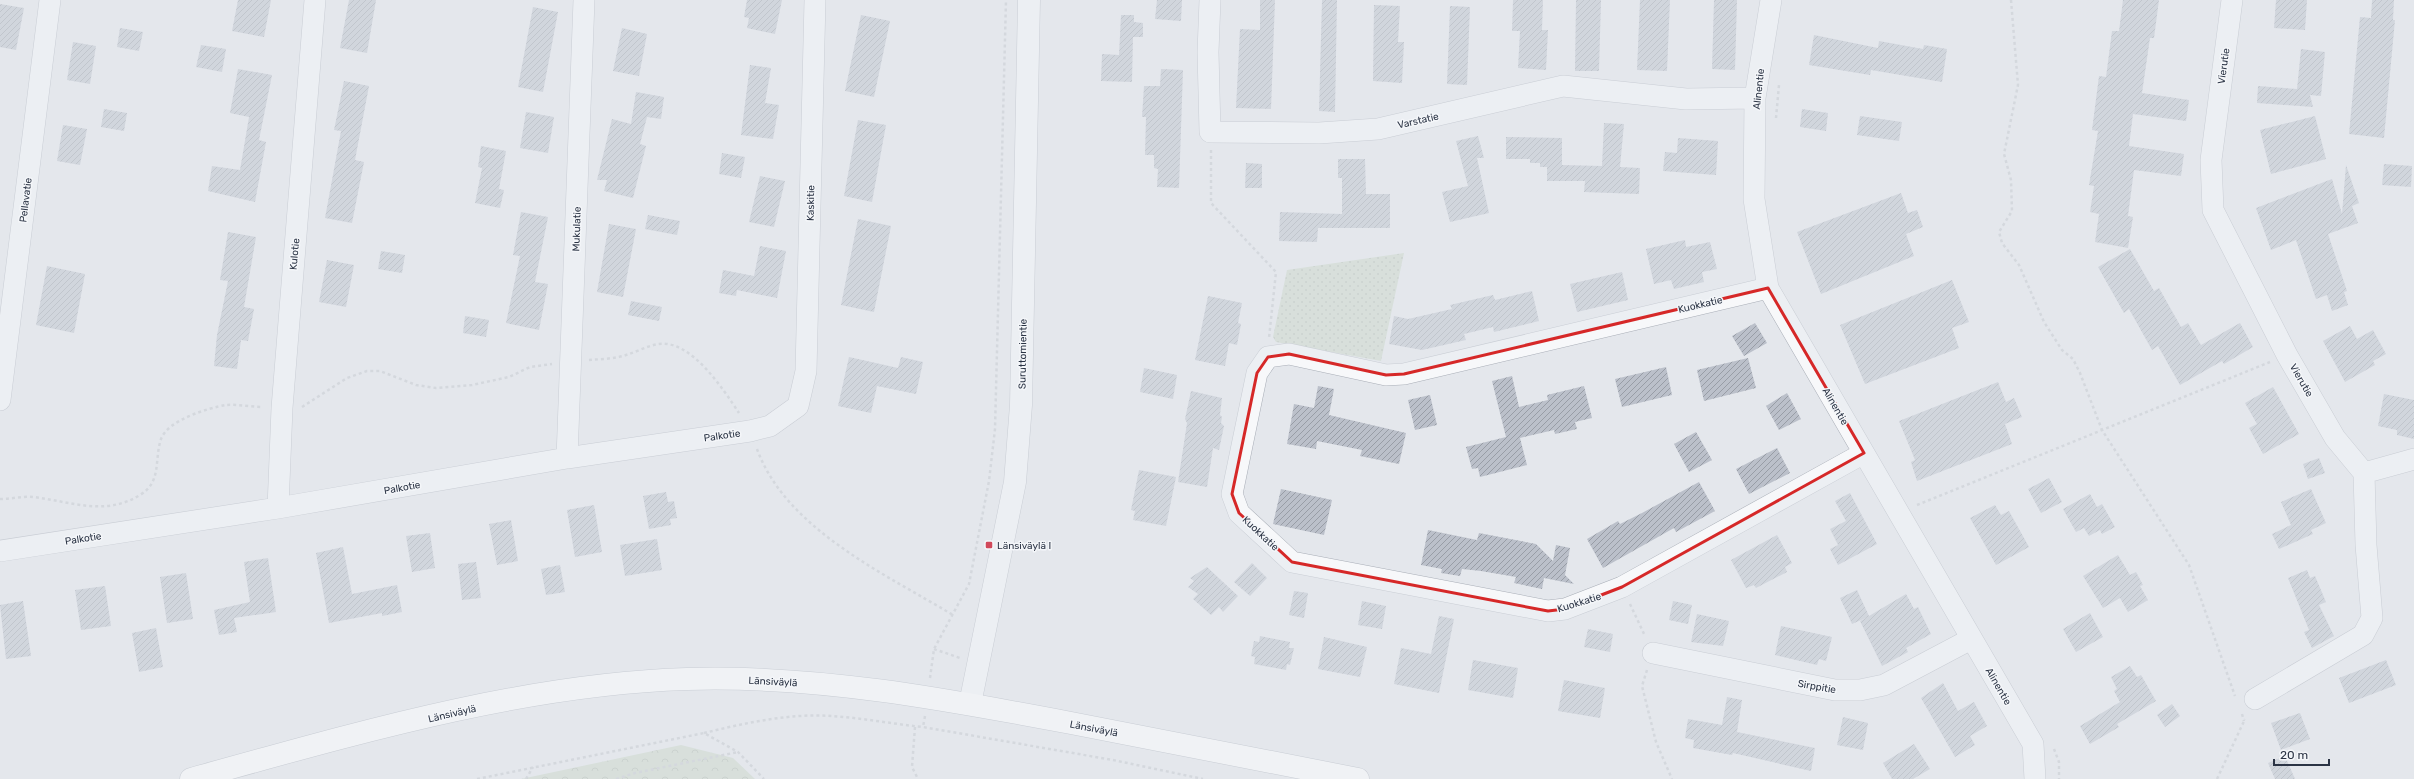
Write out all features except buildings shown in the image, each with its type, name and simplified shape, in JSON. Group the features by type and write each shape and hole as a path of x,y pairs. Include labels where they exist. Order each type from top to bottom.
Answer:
{"main road":[{"name":"Länsiväylä","path":"191,779 364,733 544,693 648,681 690,679 798,682 927,696 1358,779"}],"street":[{"name":"Pellavatie","path":"0,400 50,0"},
{"name":"Kulotie","path":"278,508 282,408 315,0"},
{"name":"Mukulatie","path":"567,458 584,0"},
{"name":"Kaskitie","path":"798,406 806,371 815,0"},
{"name":"Suruttomientie","path":"970,704 1014,482 1021,405 1030,0"},
{"path":"1210,0 1208,52 1210,132"},
{"name":"Alinentie","path":"1771,0 1755,98 1754,199 1768,288 2033,744 2034,779"},
{"name":"Vierutie","path":"2232,0 2211,160 2213,210 2287,355 2335,438 2364,473"},
{"name":"Varstatie","path":"1210,132 1319,133 1378,129 1563,86 1686,99 1755,98"},
{"name":"Kuokkatie","path":"1768,288 1404,374 1386,375 1289,354 1268,357 1257,373 1232,494 1239,513 1292,562 1548,611 1565,609 1622,587 1864,453"},
{"name":"Palkotie","path":"0,551 278,508 567,458 750,430 770,426 798,406"},
{"path":"2244,704 2363,634 2372,618 2366,545 2364,473 2414,459"},
{"name":"Sirppitie","path":"1653,653 1835,690 1860,690 1884,685 1972,639"}],"path":[{"path":"2011,0 2018,85 2004,154 2011,180 2012,211 1999,232 2002,243 2019,266 2044,322 2062,350 2073,359 2102,430 2189,565 2244,704 2244,721 2217,779"},
{"path":"1776,119 1779,82"},
{"path":"1210,132 1211,203 1276,272 1268,357"},
{"path":"0,499 32,497 82,507 112,505 138,496 150,488 157,472 162,438 175,423 201,411 227,405 282,408 304,407 347,378 367,371 380,371 416,385 436,388 472,385 509,377 530,367 624,356 658,344 677,346 700,362 722,386 750,430 764,468 787,498 826,537 953,615"},
{"path":"1917,505 2287,355"},
{"path":"1913,499 1921,512"},
{"path":"1622,587 1653,653 1642,686 1656,742 1672,779"},
{"path":"934,649 956,658 979,662"},
{"path":"2244,704 2244,721"},
{"path":"477,779 704,733 739,724 809,716 832,716 923,727"},
{"path":"915,727 912,767 918,779"},
{"path":"704,733 738,752 764,779"},
{"path":"2051,742 2059,762 2059,779"},
{"path":"616,779 635,773 738,752"},
{"path":"526,779 534,767"}],"highlighted area":[{"path":"1768,288 1864,453 1622,587 1565,609 1548,611 1292,562 1239,513 1232,494 1257,373 1268,357 1289,354 1386,375 1404,374"}],"green space":[{"path":"1404,253 1381,361 1276,342 1273,337 1287,270"},
{"path":"681,745 733,758 755,779 521,779"}],"place":[{"name":"Länsiväylä I","path":"989,545"}]}
